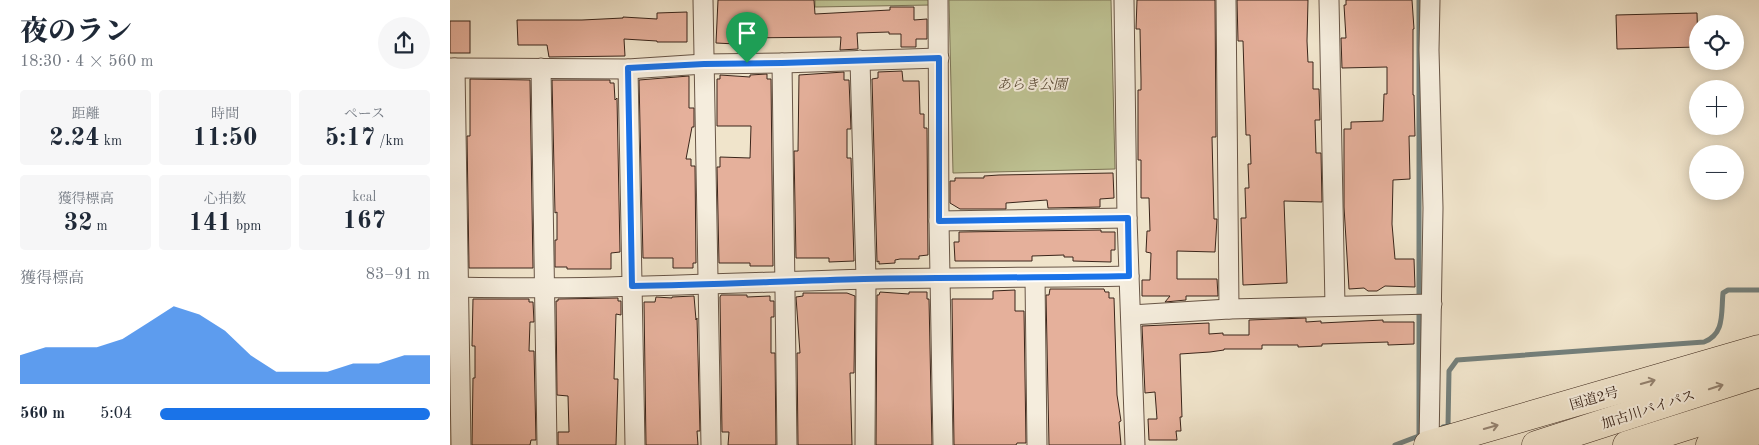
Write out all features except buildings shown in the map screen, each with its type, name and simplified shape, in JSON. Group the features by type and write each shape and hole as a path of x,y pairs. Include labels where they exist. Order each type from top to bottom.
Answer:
{"highway":[{"name":"国道2号","path":"1429,440 1759,349"},
{"name":"加古川バイパス","path":"1536,445 1759,373"},
{"name":"加古川バイパス","path":"1627,445 1759,403"},
{"path":"1710,445 1759,430"}],"street":[{"path":"703,0 711,445"},
{"path":"938,0 943,445"},
{"path":"1124,0 1129,276 1135,445"},
{"path":"1226,0 1229,309"},
{"path":"1329,0 1334,306"},
{"path":"1429,440 1433,208 1429,50 1430,0"},
{"path":"461,445 454,287 453,68 628,68 704,64 939,58"},
{"path":"860,60 866,279 865,445"},
{"path":"782,63 787,445"},
{"path":"541,68 547,445"},
{"path":"628,68 635,445"},
{"path":"939,221 1128,218"},
{"path":"454,287 708,285 866,279 1129,276"},
{"path":"1034,278 1036,445"},
{"path":"1131,315 1229,309 1431,304"}],"green space":[{"path":"815,0 931,0 931,5 815,7"},
{"name":"あらき公園","path":"949,0 1111,0 1115,169 953,173"}],"waterway":[{"path":"1419,0 1419,299"},
{"path":"1443,427 1448,426 1449,371 1457,360 1704,342 1716,334 1719,328 1722,315 1723,293 1728,290 1759,290"},
{"path":"1419,308 1419,436"},
{"path":"1395,445 1424,434"}],"route":[{"path":"939,58 939,221 1128,218 1129,276 866,279 632,286 628,68 747,63 939,58"}]}
